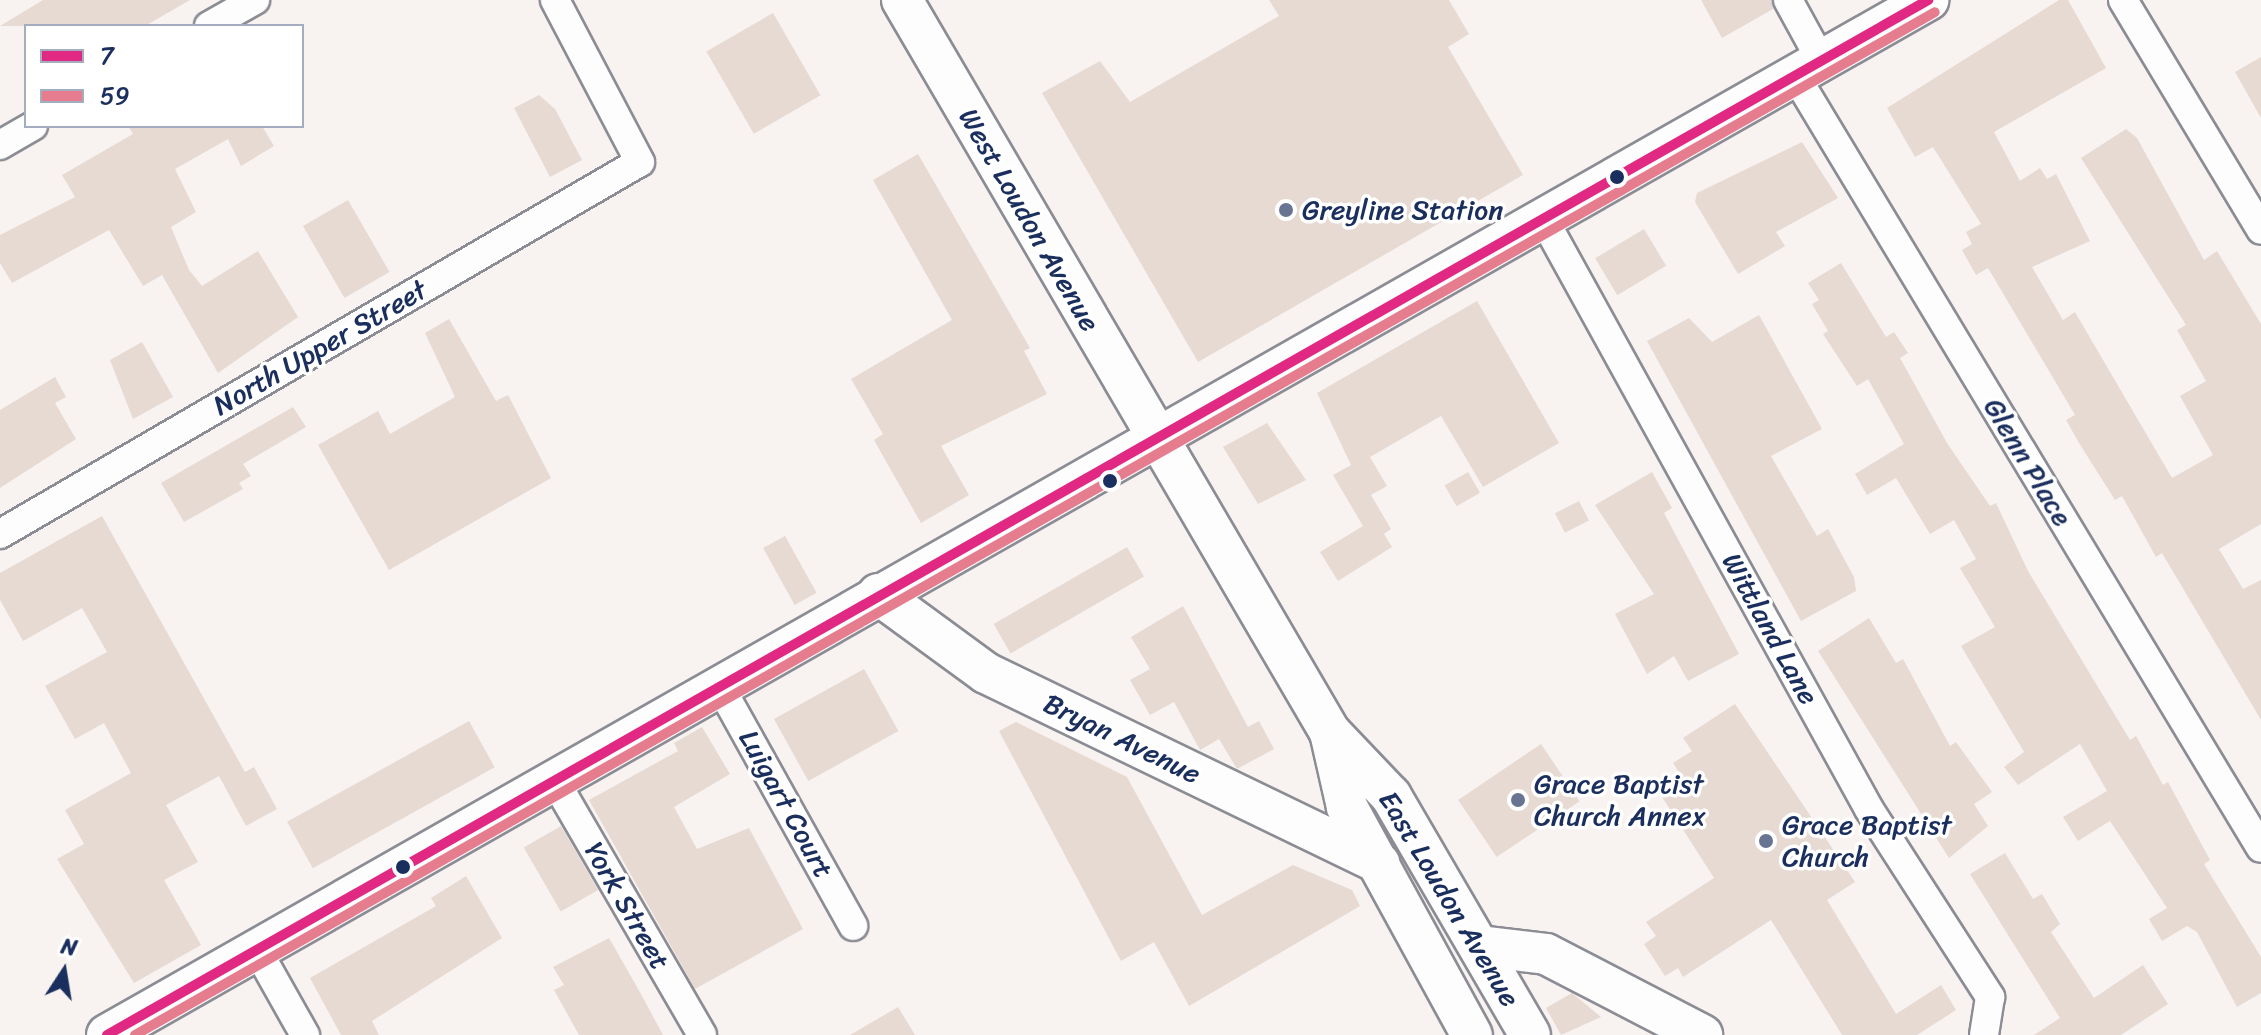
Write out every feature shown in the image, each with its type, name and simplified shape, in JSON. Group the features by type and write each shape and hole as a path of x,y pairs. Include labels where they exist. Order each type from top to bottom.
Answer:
{"street":[{"path":"213,24 255,0"},
{"name":"North Upper Street","path":"0,534 640,162 555,0"},
{"name":"West Loudon Avenue","path":"902,0 1156,439"},
{"name":"Glenn Place","path":"1788,0 1809,69 2261,848"},
{"path":"107,1035 552,776 1156,439 1928,0"},
{"path":"2123,0 2261,230"},
{"path":"0,145 30,128"},
{"name":"Wittland Lane","path":"1543,218 1866,803 1990,997 1984,1035"},
{"name":"East Loudon Avenue","path":"1156,439 1330,732 1391,796 1530,1035"},
{"name":"Bryan Avenue","path":"878,594 986,673 1379,863"},
{"name":"Luigart Court","path":"718,683 853,926"},
{"name":"East Loudon Avenue","path":"1330,732 1347,807 1472,1035"},
{"name":"York Street","path":"552,776 702,1035"},
{"path":"1480,946 1546,954 1702,1035"},
{"path":"256,948 305,1035"}],"building":[{"path":"43,0 190,0 148,24 0,26"},
{"name":"Greyline Station","path":"1269,0 1449,0 1469,34 1448,47 1523,175 1198,362 1042,93 1100,61 1130,102 1279,16"},
{"path":"1701,0 1771,0 1773,9 1722,38"},
{"path":"2059,0 2068,0 2106,68 1994,132 2020,181 2040,168 2047,179 2056,174 2090,241 2032,267 2063,320 2075,312 2172,478 2213,455 2180,396 2206,381 2177,330 2186,325 2081,158 2126,129 2137,138 2204,260 2217,251 2261,324 2261,524 2219,549 2243,589 2261,580 2261,720 2162,553 2156,557 2122,496 2115,500 2079,443 2066,420 2075,415 1988,268 1976,275 1962,250 1972,244 1966,232 1981,224 1933,147 1915,157 1887,108"},
{"path":"773,13 820,95 754,134 706,52"},
{"path":"2261,57 2261,118 2235,72"},
{"path":"539,95 555,109 582,160 550,177 514,108"},
{"path":"129,128 263,128 274,146 241,166 228,139 175,169 196,212 171,227 189,270 202,286 258,251 298,317 218,373 162,275 143,286 109,230 12,283 0,263 0,235 75,197 62,175 133,134"},
{"path":"1802,142 1838,198 1776,232 1785,246 1738,274 1695,202 1697,193"},
{"path":"918,154 1030,348 1024,351 1047,394 941,446 969,495 921,523 874,440 883,434 851,379 952,320 873,180"},
{"path":"348,200 390,272 344,298 303,226"},
{"path":"1644,229 1666,266 1617,295 1595,258"},
{"path":"1841,263 1886,337 1894,332 1908,353 1900,358 1947,443 1990,506 1996,503 2028,571 2130,740 2136,736 2163,785 2168,782 2210,860 2204,864 2261,957 2261,993 2237,1007 2197,932 2187,926 2162,941 2149,919 2167,908 2110,821 2078,841 2063,817 2107,791 2080,744 2018,785 2004,767 2024,752 1961,646 1995,627 1960,568 1976,559 1954,520 1930,534 1896,478 1867,495 1855,474 1904,444 1868,379 1857,386 1823,334 1828,331 1812,304 1819,300 1808,283"},
{"path":"1477,301 1559,443 1483,487 1441,416 1370,457 1387,486 1371,495 1391,529 1384,534 1392,547 1338,581 1320,552 1363,526 1333,475 1351,465 1317,393"},
{"path":"1759,315 1822,429 1771,456 1817,536 1828,529 1854,577 1856,591 1801,621 1647,341 1689,318 1712,342"},
{"path":"449,319 496,401 508,395 551,478 389,570 318,445 378,411 390,434 455,397 425,333"},
{"path":"142,342 173,397 133,419 110,360"},
{"path":"55,377 66,397 55,403 76,439 0,488 0,410"},
{"path":"293,407 306,427 243,464 251,476 239,483 243,489 184,522 161,483"},
{"path":"1267,423 1306,480 1258,504 1223,447"},
{"path":"1468,472 1480,493 1457,506 1445,486"},
{"path":"1652,472 1672,508 1664,513 1739,654 1688,681 1674,656 1647,674 1615,614 1654,594 1595,505"},
{"path":"1579,501 1589,521 1565,533 1555,513"},
{"path":"102,516 245,772 254,767 277,809 246,826 219,776 166,805 198,862 164,880 201,945 134,983 57,859 84,844 65,810 131,773 104,723 75,739 45,686 107,652 82,608 23,641 0,600 0,573"},
{"path":"785,536 817,593 795,605 763,548"},
{"path":"1127,547 1144,576 1011,653 994,624"},
{"path":"1183,606 1248,727 1259,721 1274,749 1237,769 1219,739 1200,750 1174,702 1150,715 1130,680 1150,669 1131,637"},
{"path":"1869,618 1896,663 1903,659 1950,746 1956,742 1992,792 1974,804 1988,826 1949,858 1818,651"},
{"path":"864,669 898,731 808,781 774,719"},
{"name":"Grace Baptist Church","path":"1735,704 1855,882 1827,900 1896,1014 1941,985 1956,1010 1917,1035 1842,1035 1771,920 1683,977 1678,968 1665,976 1644,944 1656,936 1646,922 1714,878 1657,789 1680,774 1673,763 1692,751 1683,738"},
{"path":"469,721 495,767 313,868 287,822"},
{"path":"1016,722 1127,777 1202,915 1293,865 1352,890 1360,906 1189,1006 1154,942 1121,961 999,731"},
{"path":"702,727 730,774 674,807 697,849 749,828 803,929 695,989 589,800 678,751 674,743"},
{"name":"Grace Baptist Church Annex","path":"1541,744 1580,801 1497,857 1458,800"},
{"path":"561,826 598,890 561,912 524,848"},
{"path":"2005,853 2033,899 2042,894 2060,924 2051,932 2094,998 2143,965 2168,1004 2121,1035 2034,1035 2060,1018 1970,874"},
{"path":"466,876 502,938 372,1021 379,1035 341,1035 310,978 436,906 431,898"},
{"path":"609,938 663,1035 579,1035 554,990 564,985 553,967"},
{"path":"1572,993 1601,1017 1561,1035 1546,1008"},
{"path":"898,1007 915,1035 850,1035"}],"transit line":[{"name":"7","path":"107,1035 1928,0"},
{"name":"59","path":"135,1035 1935,12"}],"place":[{"name":"Greyline Station","path":"1286,210"},
{"name":"Grace Baptist Church Annex","path":"1518,800"},
{"name":"Grace Baptist Church","path":"1766,841"}]}
